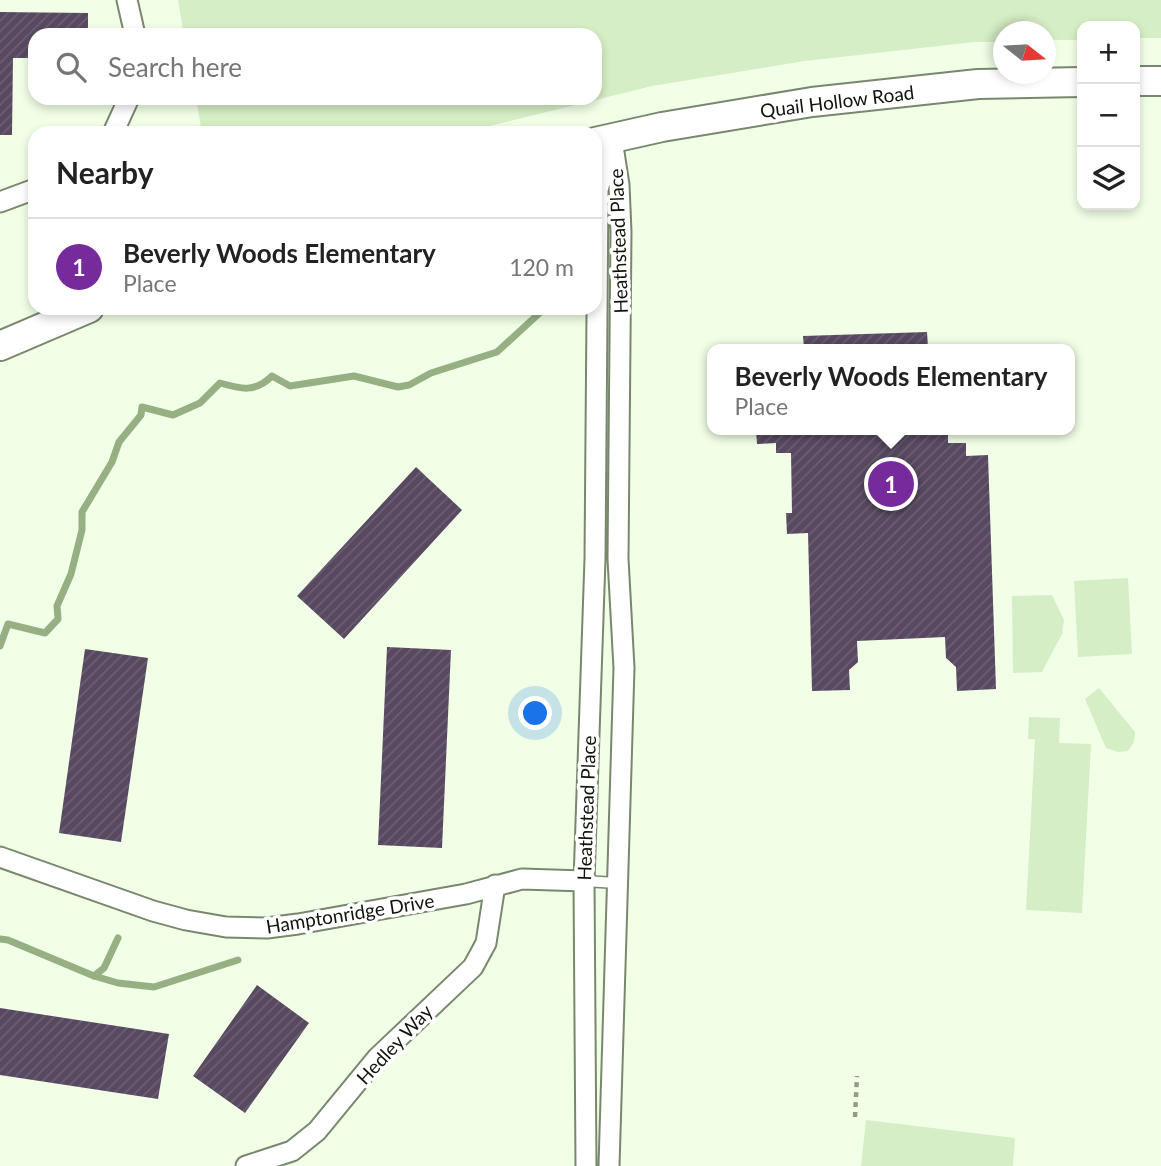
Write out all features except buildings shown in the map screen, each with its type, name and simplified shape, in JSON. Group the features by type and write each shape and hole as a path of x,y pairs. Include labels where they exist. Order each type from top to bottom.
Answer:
{"main road":[{"path":"1140,82 1161,81"},
{"name":"Quail Hollow Road","path":"603,140 662,127 812,102 978,84 1077,82"},
{"path":"0,346 73,315"}],"street":[{"path":"127,0 133,28"},
{"path":"116,126 126,105"},
{"name":"Heathstead Place","path":"603,140 620,185 618,559 624,668 609,1166"},
{"path":"0,202 28,192"},
{"name":"Heathstead Place","path":"586,1166 584,881 595,559 597,315"},
{"name":"Hamptonridge Drive","path":"0,857 153,911 226,927 267,928 298,924 467,894 522,879 584,881"},
{"name":"Hedley Way","path":"246,1166 292,1151 317,1131 377,1058 473,967 486,943 495,885"}],"lane":[{"path":"584,881 617,883"}],"path":[{"path":"855,1117 857,1076"}],"green space":[{"path":"178,0 1161,0 1161,38 1140,38 1140,21 1077,21 1077,40 1056,40 1056,21 993,21 993,42 805,61 652,86 602,98 602,28 183,28"},
{"path":"197,105 575,105 489,126 201,126"},
{"path":"1128,578 1132,654 1078,657 1074,581"},
{"path":"1052,595 1064,620 1062,634 1042,672 1013,673 1012,596"},
{"path":"1099,688 1135,732 1134,742 1128,751 1118,752 1106,748 1085,699"},
{"path":"1029,717 1060,718 1059,743 1091,744 1082,913 1026,910 1035,739 1028,739"},
{"path":"866,1120 1015,1138 1013,1166 861,1166"}],"waterway":[{"path":"0,646 8,624 45,633 58,619 57,606 71,574 82,530 82,512 112,462 119,442 141,415 142,407 173,415 200,403 220,383 247,388 260,385 272,376 290,386 354,376 398,387 409,385 431,373 497,352 537,315"},
{"path":"94,976 104,968 118,938"},
{"path":"0,939 94,976 118,983 154,987 238,960"}],"place":[{"name":"Beverly Woods Elementary","path":"891,484"}]}
